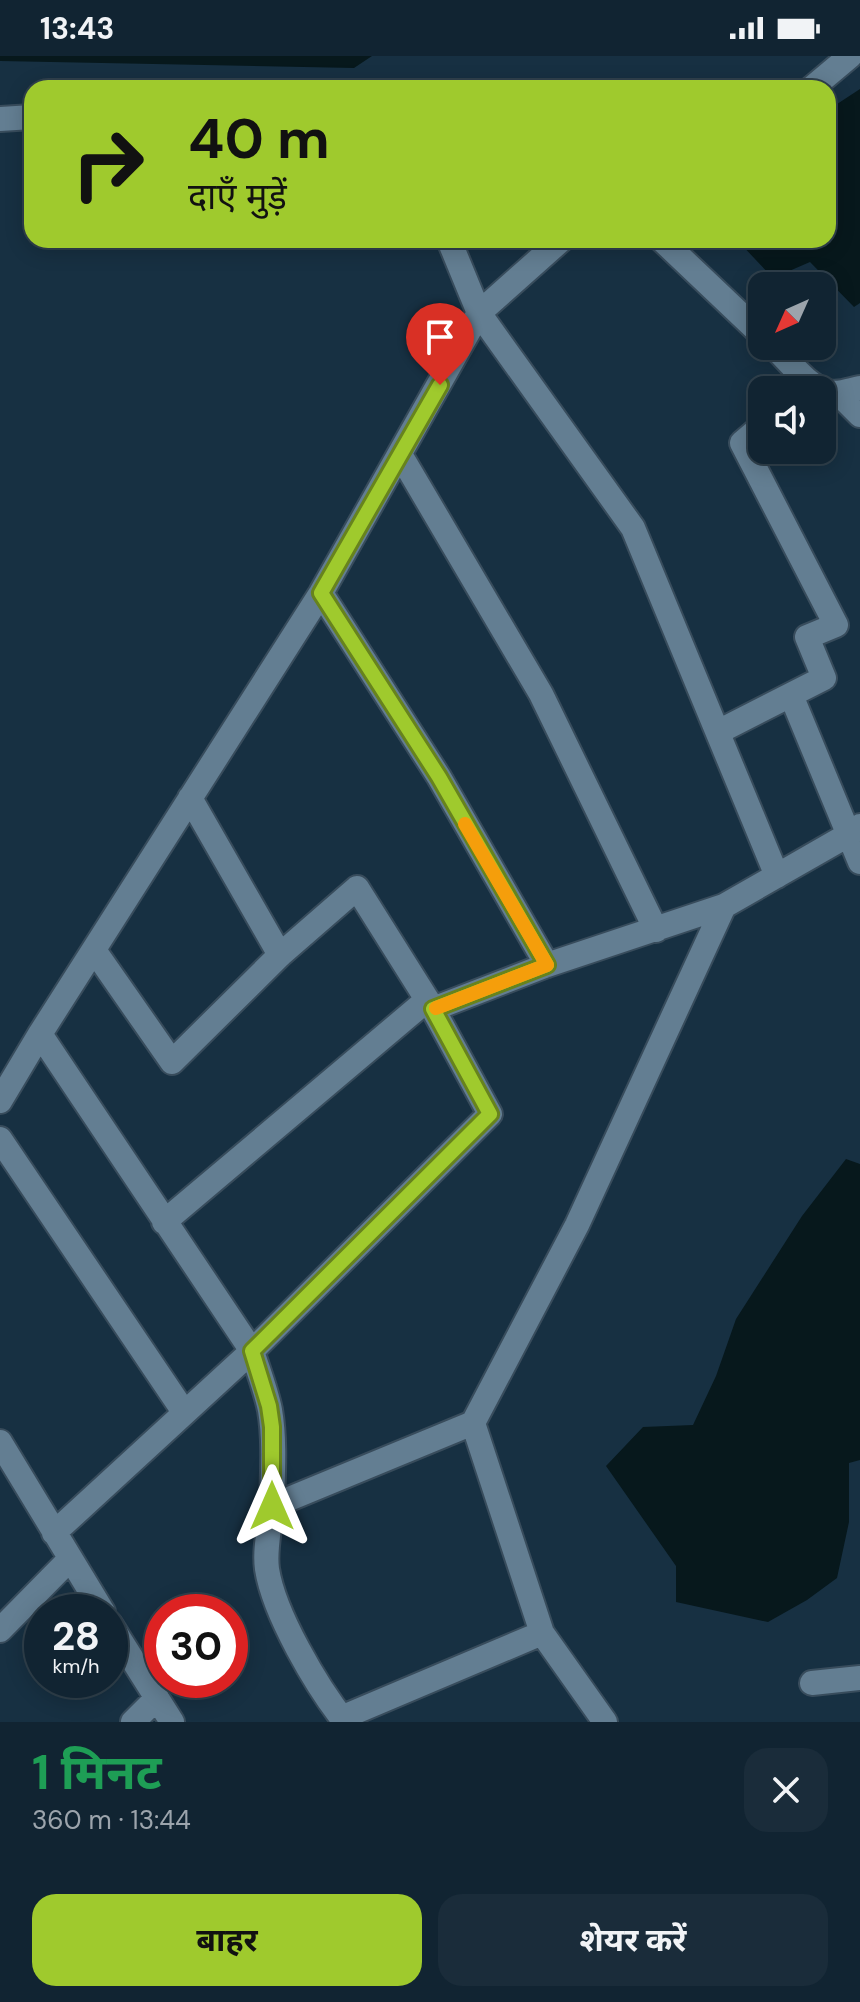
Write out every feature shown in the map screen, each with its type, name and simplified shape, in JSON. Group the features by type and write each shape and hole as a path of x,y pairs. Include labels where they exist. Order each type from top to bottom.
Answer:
{"street":[{"path":"822,80 850,56"},
{"path":"0,119 24,118"},
{"path":"452,248 479,313 633,528 777,876"},
{"path":"0,1101 321,593 479,313 552,248"},
{"path":"670,248 748,322"},
{"path":"785,360 799,376"},
{"path":"849,390 860,415"},
{"path":"748,438 742,443 748,455"},
{"path":"401,456 541,694 656,930"},
{"path":"718,732 824,678 807,637 836,625 753,464"},
{"path":"321,593 439,777 547,965"},
{"path":"791,695 854,830 860,862"},
{"path":"190,798 280,955"},
{"path":"164,1222 430,1004 724,906 854,830"},
{"path":"54,1533 252,1351 490,1114 430,1004 357,888 280,955 172,1062 94,950"},
{"path":"272,1506 473,1423 577,1225 724,906"},
{"path":"40,1034 252,1351 269,1406 272,1427 272,1506 266,1556 268,1573 278,1606 329,1701 343,1720 542,1633"},
{"path":"0,1139 184,1412"},
{"path":"473,1423 542,1633 605,1722"},
{"path":"0,1442 92,1594"},
{"path":"0,1630 70,1559"},
{"path":"128,1652 144,1678"},
{"path":"812,1683 860,1678"},
{"path":"133,1722 157,1698 172,1722"}],"shaded area":[{"path":"0,56 372,56 354,68 0,61"},
{"path":"860,89 860,303 854,307 836,289 836,272 820,272 810,262 787,272 767,272 745,248 836,248 836,105"},
{"path":"846,1159 860,1164 860,1460 849,1463 849,1522 837,1578 807,1600 768,1622 676,1602 676,1566 606,1466 643,1427 693,1425 716,1376 736,1319 802,1216"}],"slow traffic":[{"path":"436,1008 547,965 465,824"}],"route":[{"path":"272,1506 272,1427 269,1406 252,1351 490,1114 433,1009 547,965 439,777 321,593 440,385"}]}
